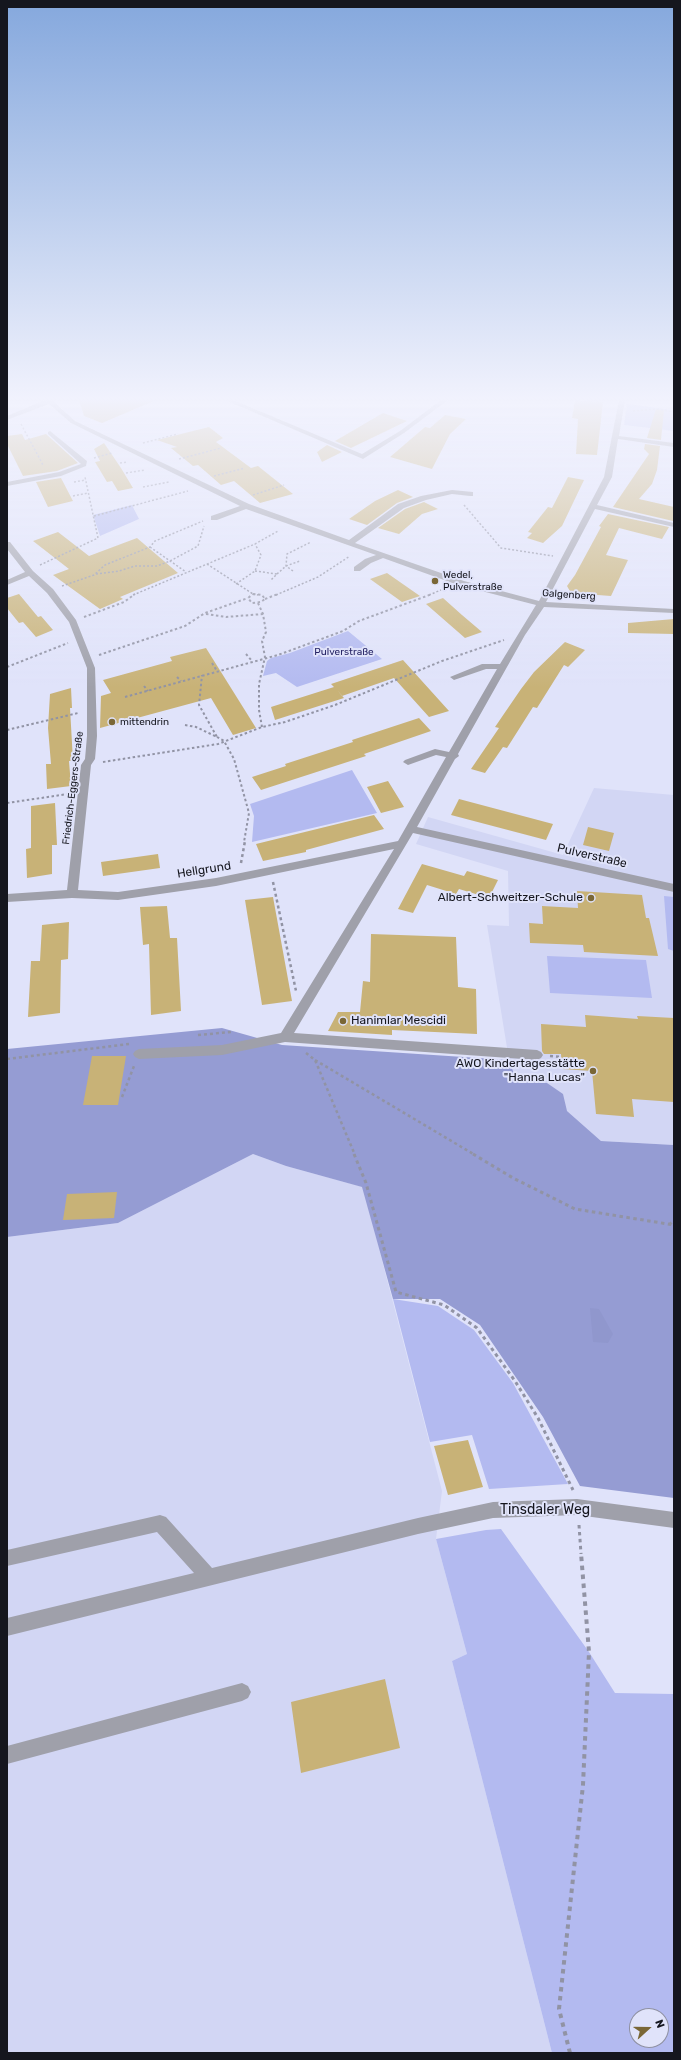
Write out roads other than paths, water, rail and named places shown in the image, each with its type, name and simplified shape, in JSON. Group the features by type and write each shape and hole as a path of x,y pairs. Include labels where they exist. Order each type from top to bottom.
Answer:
{"street":[{"name":"Galgenberg","path":"227,496 246,506 461,583 541,604 674,612"},
{"path":"350,543 401,506 433,496"},
{"path":"285,1036 454,756 521,634 536,614 597,496"},
{"path":"214,518 246,506"},
{"path":"592,506 674,525"},
{"name":"Friedrich-Eggers-Straße","path":"7,544 31,573 50,591 73,622 88,658 92,678 90,759 86,765 72,894"},
{"path":"357,569 368,561 384,555"},
{"path":"7,583 31,573"},
{"path":"454,677 485,666 503,667"},
{"path":"408,762 435,752 454,756"},
{"name":"Pulverstraße","path":"411,829 674,888"},
{"name":"Hellgrund","path":"7,898 72,894 118,896 239,878 402,844"},
{"path":"139,1054 222,1050 285,1036 537,1055"},
{"name":"Tinsdaler Weg","path":"7,1627 394,1531 493,1510 577,1507 674,1520"},
{"path":"7,1558 160,1523 209,1577"},
{"path":"7,1755 242,1692"}],"place":[{"name":"Wedel, Pulverstraße","path":"435,581"},
{"name":"mittendrin","path":"112,722"},
{"name":"Albert-Schweitzer-Schule","path":"591,898"},
{"name":"Hanimlar Mescidi","path":"343,1021"},
{"name":"AWO Kindertagesstätte \"Hanna Lucas\"","path":"593,1071"}]}
